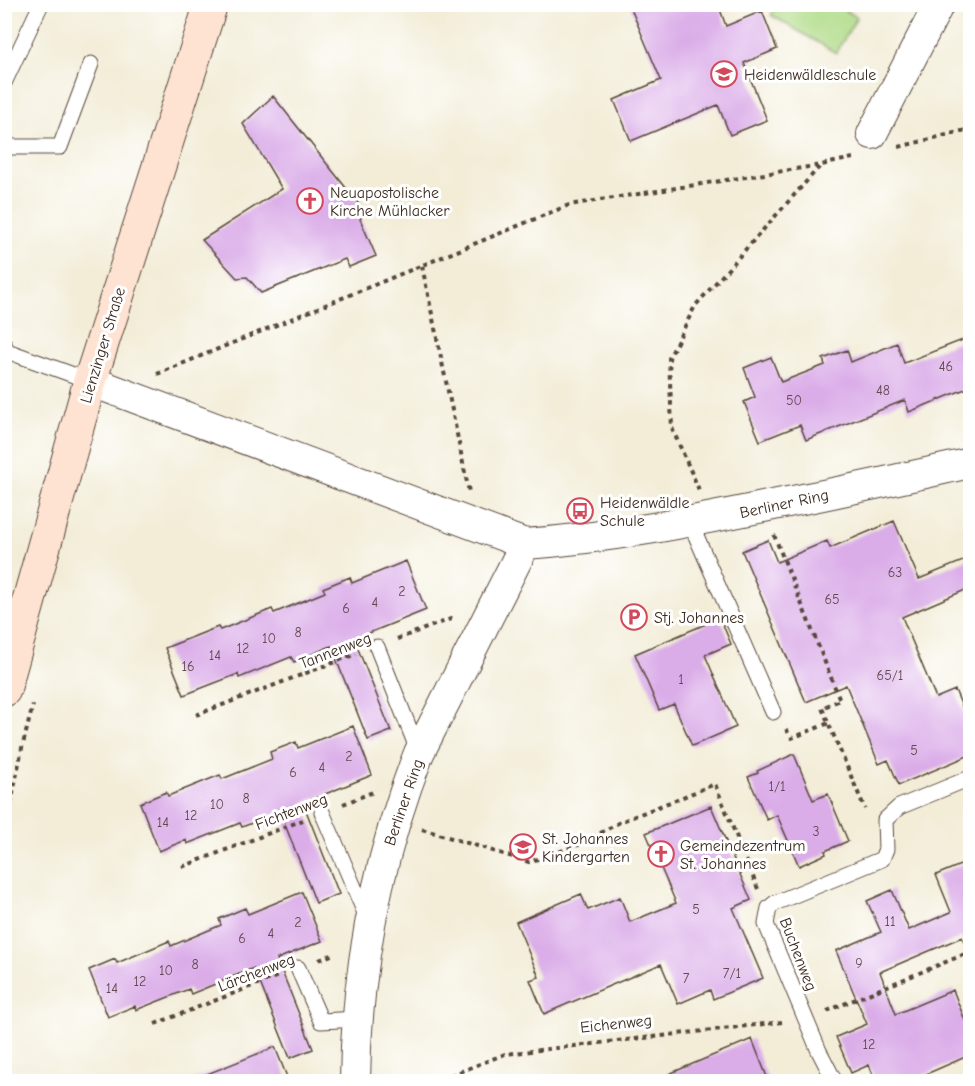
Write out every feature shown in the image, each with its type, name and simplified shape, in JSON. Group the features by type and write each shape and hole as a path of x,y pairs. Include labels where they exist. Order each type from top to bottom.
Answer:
{"street":[{"name":"Lienzinger Straße","path":"4,690 90,381 211,4"},
{"path":"876,146 939,4"},
{"name":"Berliner Ring","path":"90,381 525,544 582,540 701,520 970,463"},
{"name":"Berliner Ring","path":"355,1082 358,1019 368,933 386,853 396,821 414,765 525,544"}],"lane":[{"path":"4,83 41,4"},
{"path":"4,147 60,147 91,64"},
{"path":"5,349 90,381"},
{"path":"701,520 773,712"},
{"path":"376,647 414,765"},
{"path":"884,827 885,820 890,813 899,807 970,778"},
{"path":"322,812 368,933"},
{"name":"Buchenweg","path":"806,1020 766,924 769,908 775,903 882,858 886,849 884,827"},
{"path":"297,968 321,1021 358,1019"},
{"path":"806,1020 835,1082"}],"path":[{"path":"134,397 155,375 569,205 821,165 876,146 970,129"},
{"path":"701,520 672,428 669,358 695,306 821,165"},
{"path":"422,266 476,525"},
{"path":"763,507 840,700 822,708 867,815 884,827"},
{"name":"Tannenweg","path":"196,715 451,619 476,642"},
{"path":"773,712 792,738 829,723"},
{"name":"Fichtenweg","path":"182,867 322,812 414,765"},
{"path":"396,821 529,862 581,844 620,822 715,784 760,893 769,908"},
{"name":"Lärchenweg","path":"155,1024 297,968 368,933"},
{"name":"Eichenweg","path":"434,1082 505,1054 806,1020 970,952"}],"green space":[{"path":"834,4 857,17 836,53 771,15 777,5"}],"building":[{"path":"629,4 718,4 726,26 762,11 777,49 744,63 767,120 730,135 718,105 631,141 614,100 661,80"},
{"name":"Neuapostolische Kirche Mühlacker","path":"273,96 366,213 360,219 376,256 349,267 345,259 261,293 247,277 237,278 202,240 282,189 243,124"},
{"path":"970,337 970,387 909,412 905,400 806,440 800,425 760,441 744,402 755,397 744,368 771,357 781,382 825,365 823,359 847,350 851,362 897,343 904,363"},
{"path":"894,521 919,579 970,558 970,588 902,617 936,698 955,690 970,725 970,755 899,785 888,760 879,764 846,685 806,702 742,551 768,540 777,562 827,541 830,548"},
{"path":"406,561 426,610 354,639 391,731 368,740 331,646 294,662 291,657 239,678 238,674 184,695 165,648 218,627 220,630 272,609 274,613 325,592 323,588 350,577 352,583"},
{"path":"720,618 731,644 705,655 736,727 692,746 674,704 659,710 635,654"},
{"path":"353,726 372,775 303,803 339,894 316,903 280,812 242,827 240,823 187,844 186,840 159,851 140,803 166,792 168,796 220,775 222,779 272,759 270,752 296,742 298,748"},
{"path":"794,754 813,800 828,794 848,841 799,866 777,815 767,820 748,777"},
{"path":"711,806 751,900 733,908 763,978 713,999 710,990 678,1004 661,964 544,1014 530,980 539,977 516,922 581,894 588,910 620,897 630,922 676,903 646,833"},
{"path":"970,861 970,957 962,937 880,972 896,1014 953,990 970,1033 970,1055 908,1082 876,1082 869,1065 851,1073 836,1037 867,1024 836,951 881,932 867,901 892,890 909,930 951,912 936,875"},
{"path":"302,892 322,941 277,959 313,1049 290,1058 254,968 191,994 189,989 136,1010 135,1006 108,1017 89,970 115,959 117,963 169,941 171,946 221,925 219,919 245,908 248,914"},
{"path":"752,1039 769,1082 652,1082 652,1081"},
{"path":"275,1047 289,1082 192,1082 192,1080"}],"place":[{"name":"Heidenwäldleschule","path":"724,74"},
{"name":"Neuapostolische Kirche Mühlacker","path":"310,201"},
{"name":"Heidenwäldle Schule","path":"580,511"},
{"name":"Stj. Johannes","path":"634,617"},
{"name":"St. Johannes Kindergarten","path":"523,847"},
{"name":"Gemeindezentrum St. Johannes","path":"661,854"}]}
